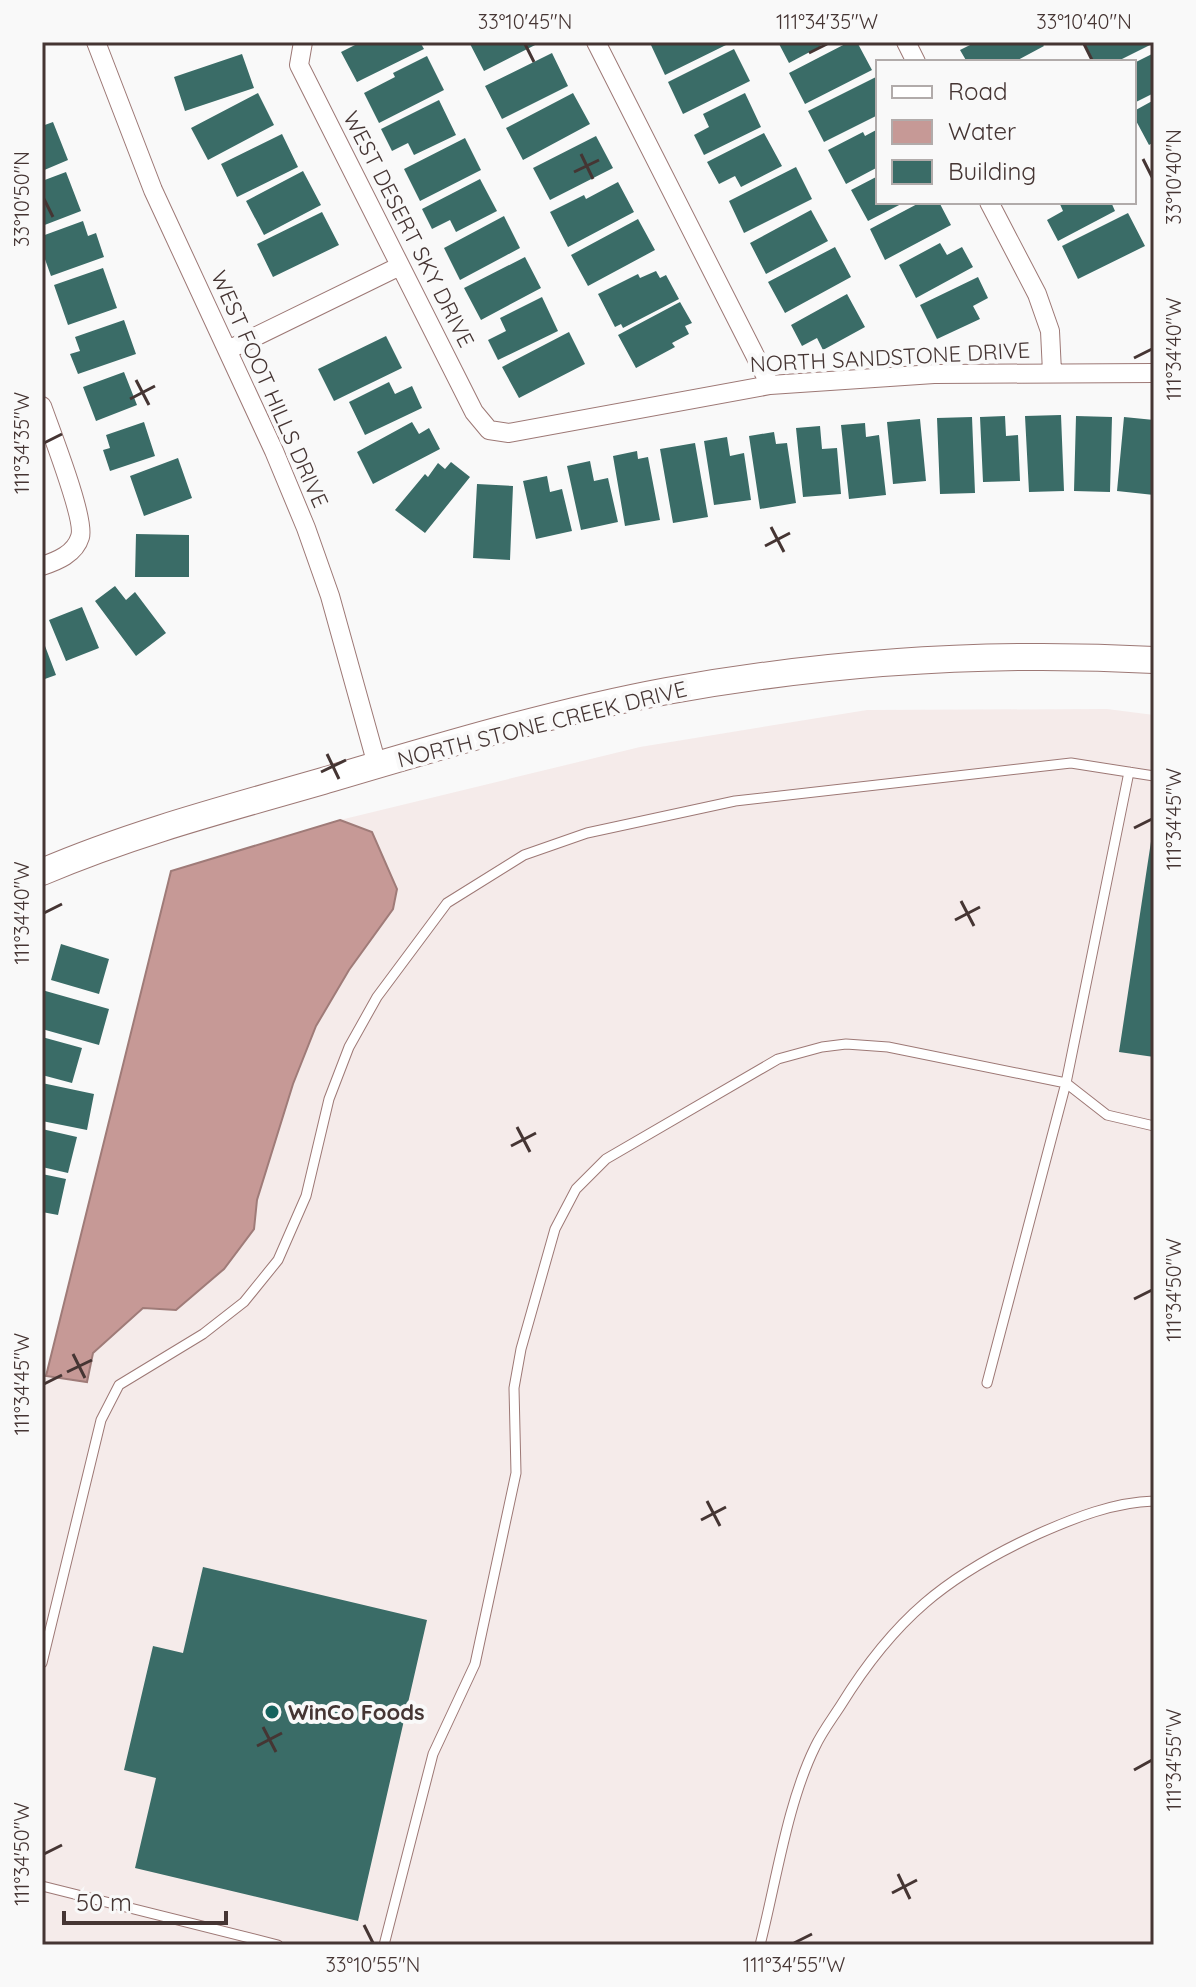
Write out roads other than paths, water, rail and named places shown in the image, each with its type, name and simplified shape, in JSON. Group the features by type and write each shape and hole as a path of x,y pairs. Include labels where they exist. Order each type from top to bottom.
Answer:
{"street":[{"name":"WEST FOOT HILLS DRIVE","path":"96,42 153,190 306,528 330,596 377,765"},
{"path":"596,42 770,385"},
{"path":"906,42 915,60"},
{"name":"WEST DESERT SKY DRIVE","path":"302,43 299,65 474,412 489,430"},
{"path":"990,204 1037,294 1050,331 1052,372"},
{"path":"228,350 400,266"},
{"name":"NORTH SANDSTONE DRIVE","path":"489,430 509,433 770,385 934,374 1154,373"},
{"path":"42,406 77,509 82,534 76,546 59,560 42,566"},
{"name":"NORTH STONE CREEK DRIVE","path":"42,872 184,821 377,765 586,709 667,691 819,669 902,661 1026,658 1154,660"}],"lane":[{"path":"42,1663 101,1420 119,1385 213,1326 244,1302 278,1260 306,1196 329,1099 349,1047 377,997 447,903 524,855 587,833 735,801 1071,763 1154,776"},
{"path":"987,1383 1066,1083 1129,772"},
{"path":"384,1945 433,1754 475,1664 516,1473 514,1388 521,1349 555,1229 576,1189 606,1159 778,1059 846,1044 888,1047 1066,1083 1107,1115 1154,1126"},
{"path":"760,1945 795,1804 815,1747 860,1676 901,1623 933,1595 1000,1551 1075,1517 1154,1501"},
{"path":"42,1886 278,1945"}],"water":[{"path":"340,820 372,832 397,889 393,909 349,970 316,1026 293,1084 257,1200 254,1229 224,1269 176,1310 143,1308 93,1353 87,1382 46,1376 171,871"}],"place":[{"name":"WinCo Foods","path":"272,1712"}]}
